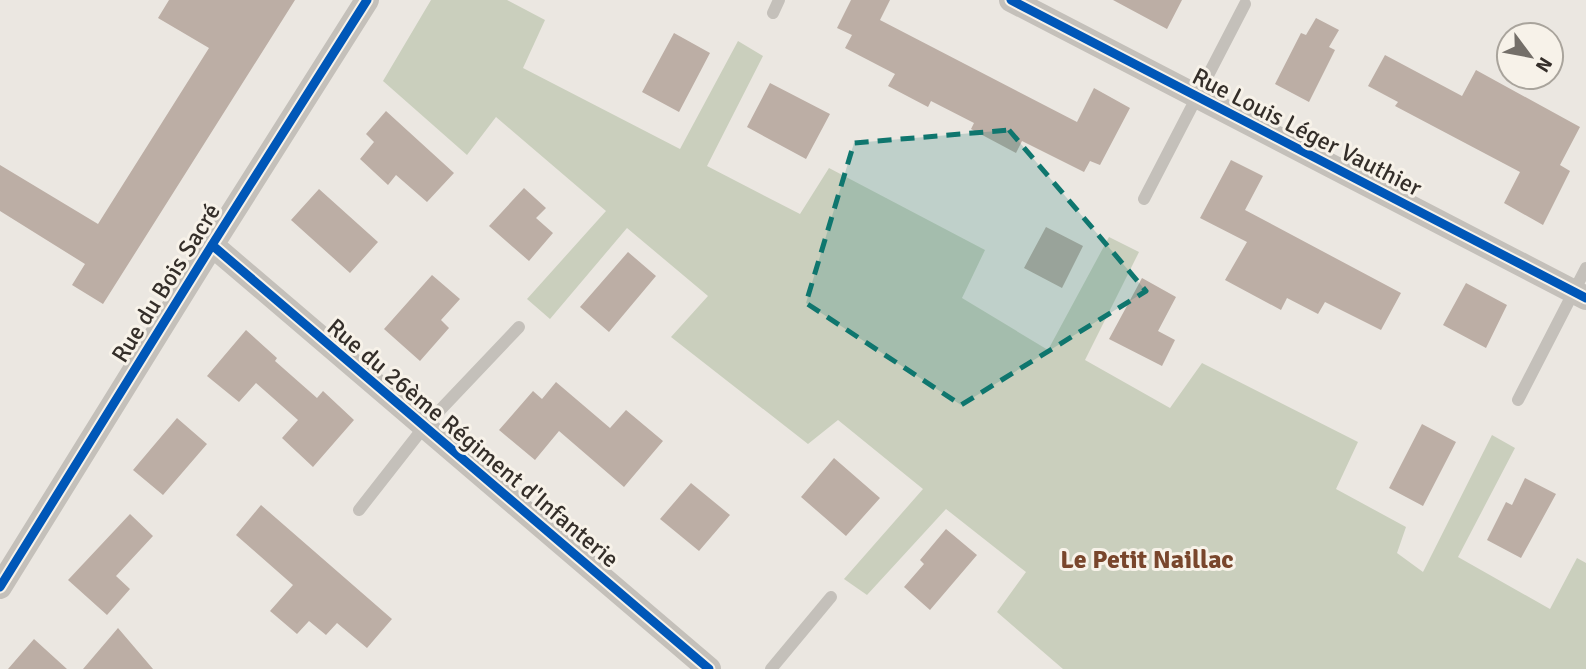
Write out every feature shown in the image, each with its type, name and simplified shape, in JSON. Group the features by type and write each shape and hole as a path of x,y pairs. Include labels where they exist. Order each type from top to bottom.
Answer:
{"street":[{"name":"Rue du Bois Sacré","path":"0,587 367,0"},
{"name":"Rue Louis Léger Vauthier","path":"1011,0 1580,295"},
{"name":"Rue du 26ème Régiment d'Infanterie","path":"212,245 709,669"}],"lane":[{"path":"773,13 779,0"},
{"path":"1144,199 1245,4"},
{"path":"1518,400 1580,295 1586,268"},
{"path":"359,510 424,427 519,327"},
{"path":"771,669 831,597"}],"highlighted area":[{"path":"1009,130 1146,291 961,405 806,303 854,143"}],"green space":[{"path":"431,0 507,0 545,20 523,68 680,149 738,41 763,56 707,166 800,214 829,168 985,250 962,298 1048,350 1109,237 1139,252 1085,360 1170,408 1202,363 1358,442 1336,489 1406,527 1397,553 1423,572 1492,435 1515,448 1458,557 1550,609 1577,558 1586,563 1586,669 1063,669 997,612 1026,572 946,509 867,595 844,579 923,489 838,420 808,444 671,337 708,296 627,228 550,319 527,299 606,211 496,117 467,155 383,81"}],"building":[{"path":"169,0 295,0 103,304 72,285 85,264 0,211 0,165 98,224 209,48 158,18"},
{"path":"851,0 890,0 880,20 1077,122 1094,88 1130,108 1100,165 1090,161 1084,172 1022,141 1016,153 971,129 974,123 931,101 928,107 888,86 895,74 845,48 852,35 837,28"},
{"path":"1113,0 1182,0 1167,29"},
{"path":"1316,18 1339,30 1329,47 1335,50 1309,102 1275,84 1301,33 1306,35"},
{"path":"674,33 710,53 679,112 642,92"},
{"path":"1385,55 1462,96 1476,70 1495,80 1495,91 1514,91 1580,127 1560,165 1570,171 1543,225 1504,203 1520,172 1395,106 1398,102 1368,86"},
{"path":"770,83 830,114 806,159 747,127"},
{"path":"386,111 454,173 427,202 396,175 388,185 360,159 374,142 366,134"},
{"path":"1231,160 1263,176 1245,210 1401,293 1381,330 1325,302 1318,314 1287,298 1281,310 1225,280 1247,242 1200,218"},
{"path":"524,188 546,208 536,218 553,233 529,261 489,226"},
{"path":"319,189 378,242 350,273 291,220"},
{"path":"1046,227 1083,246 1062,288 1024,268"},
{"path":"628,252 656,276 609,332 580,307"},
{"path":"432,275 460,299 441,320 449,328 420,361 384,329"},
{"path":"1142,278 1176,297 1158,331 1175,340 1162,366 1109,339"},
{"path":"1466,283 1507,305 1486,348 1443,325"},
{"path":"246,330 277,358 275,361 317,398 323,391 354,420 313,467 282,438 298,420 256,383 239,402 207,376"},
{"path":"556,382 610,428 626,410 663,441 624,487 559,431 535,460 499,430 533,391 542,399"},
{"path":"177,418 207,444 163,495 133,470"},
{"path":"1422,424 1456,442 1423,506 1389,488"},
{"path":"834,458 880,498 846,536 801,497"},
{"path":"1525,478 1556,494 1521,558 1487,540 1506,502 1512,505"},
{"path":"691,483 730,515 699,551 660,519"},
{"path":"261,505 392,619 367,648 337,623 326,635 309,621 297,634 270,611 293,585 236,535"},
{"path":"130,514 153,536 116,576 130,589 107,615 68,580"},
{"path":"946,529 977,555 930,610 904,587 924,564 920,560"},
{"path":"118,628 153,669 83,669"},
{"path":"34,639 67,669 8,669"}],"cycle path":[{"path":"0,587 367,0"},
{"path":"1011,0 1586,298"},
{"path":"212,245 709,669"}],"district":[{"name":"Le Petit Naillac","path":"1147,559"}]}
